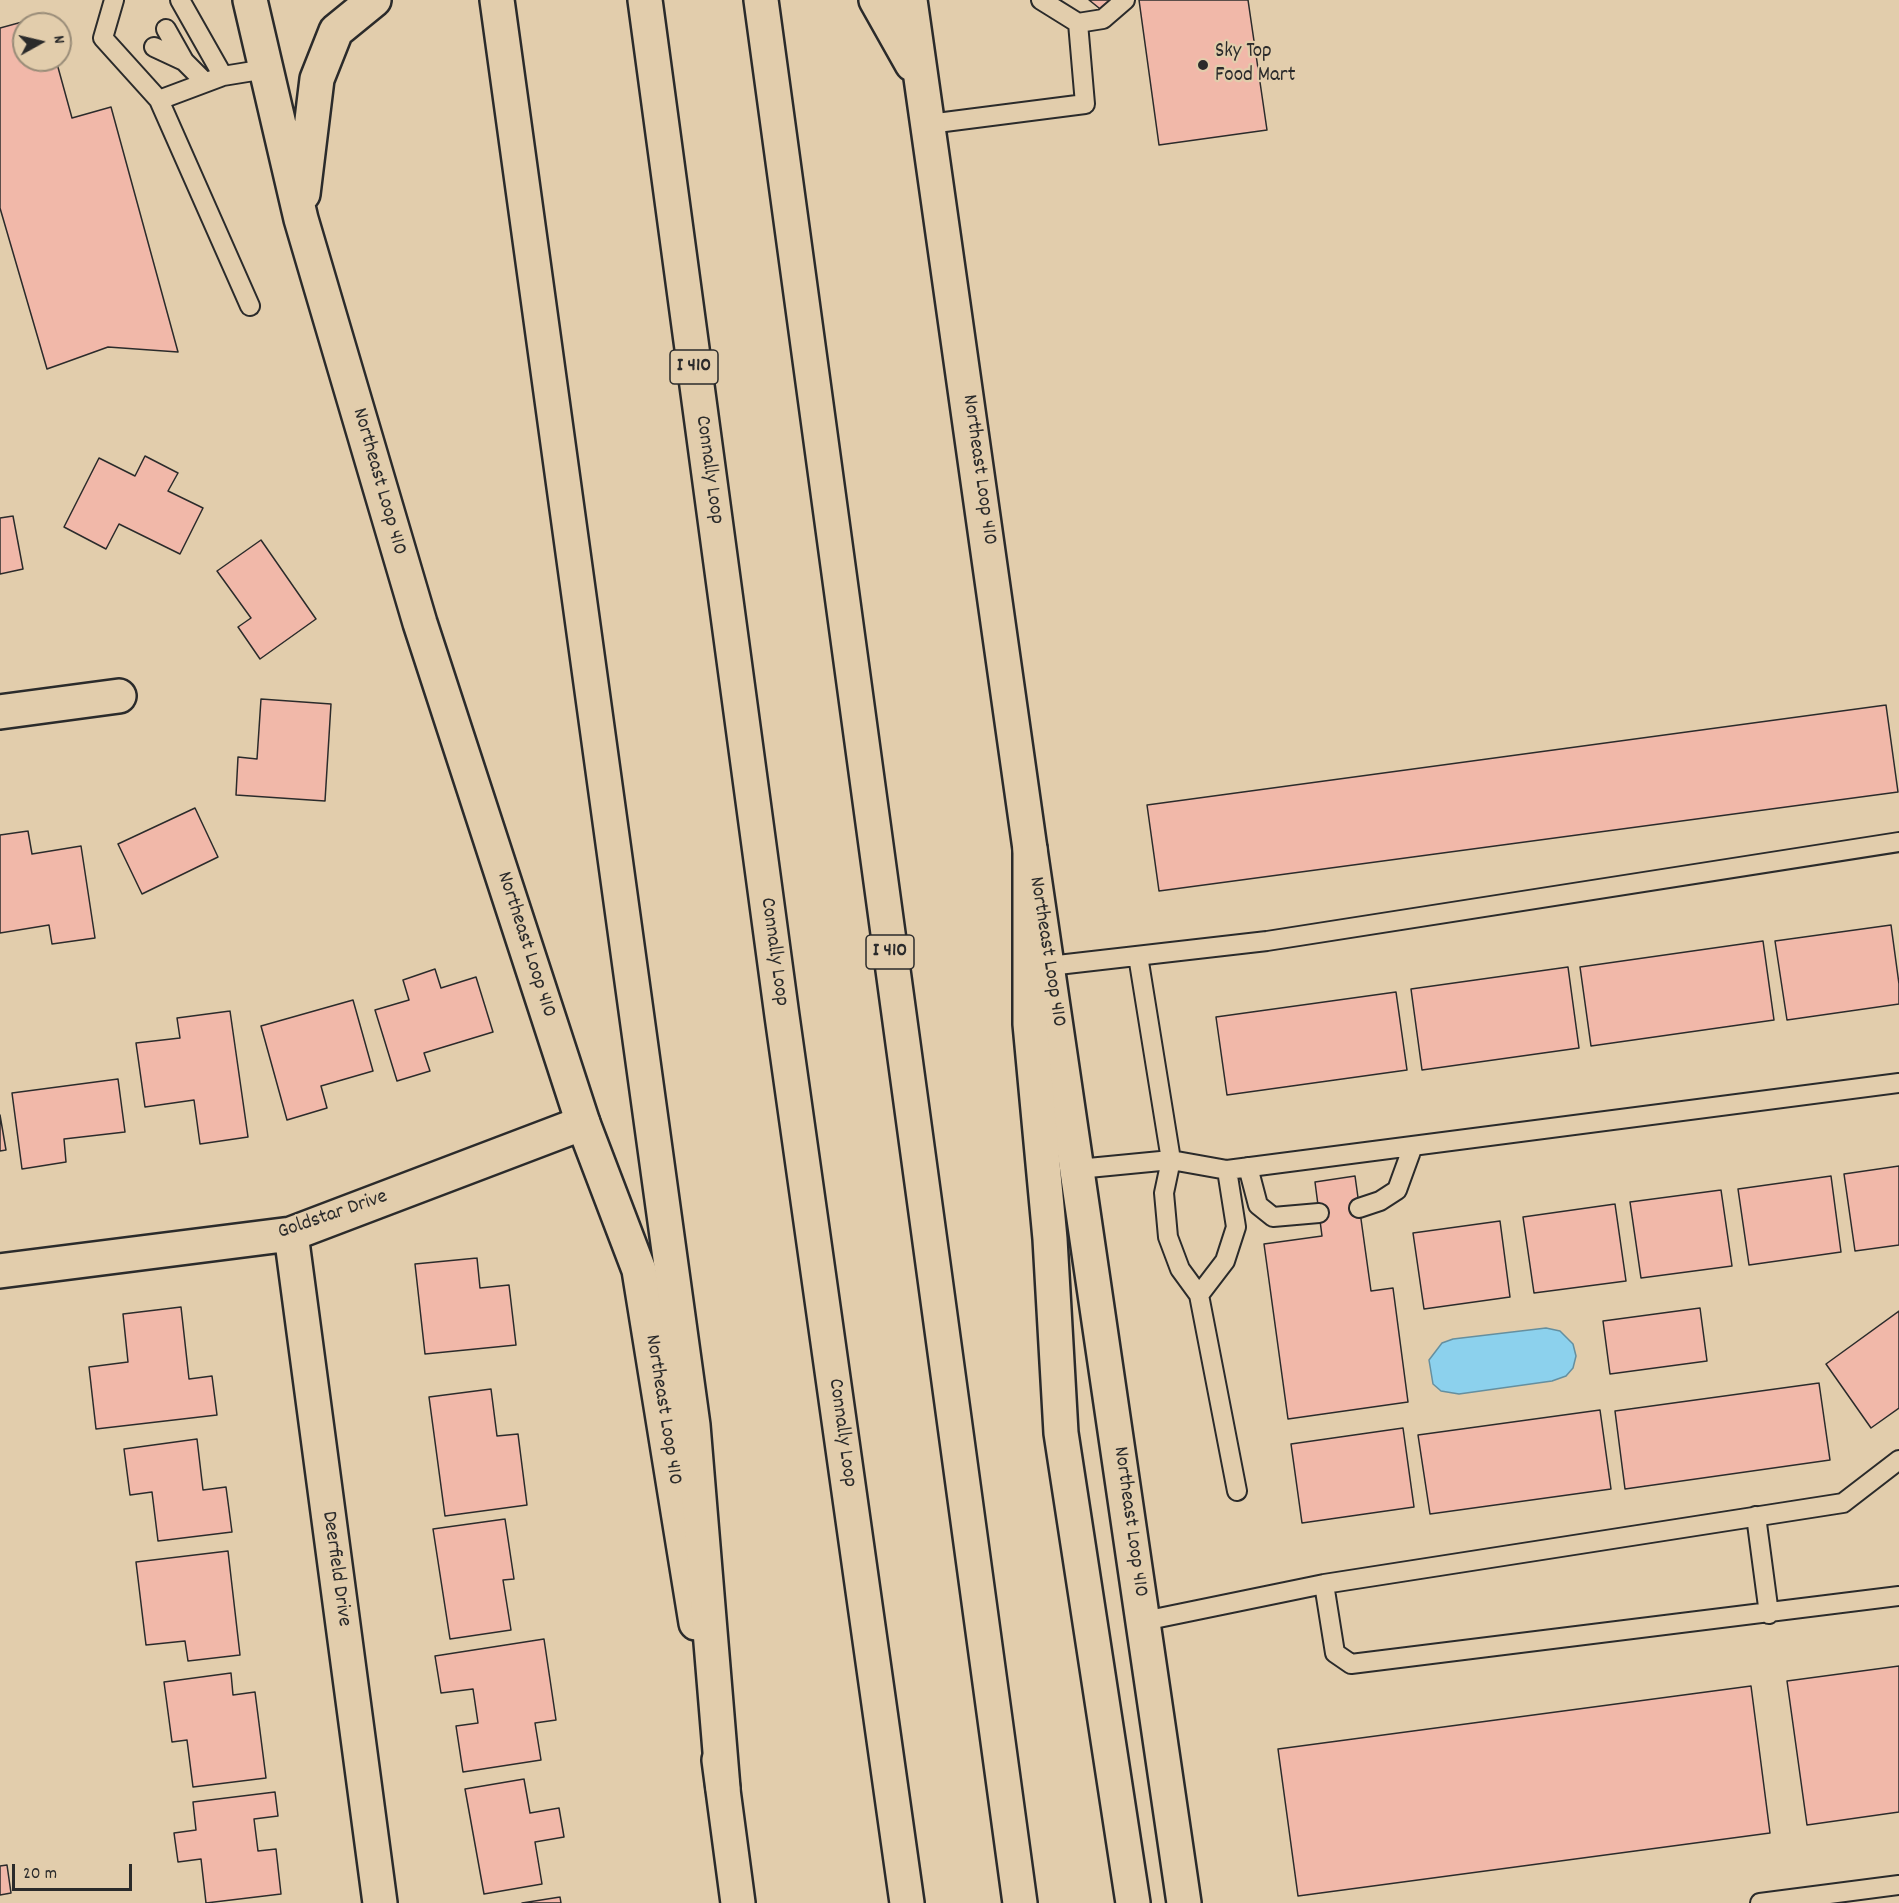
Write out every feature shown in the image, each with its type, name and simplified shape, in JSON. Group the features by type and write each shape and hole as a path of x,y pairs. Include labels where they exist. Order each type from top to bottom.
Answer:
{"main road":[{"name":"Northeast Loop 410","path":"250,0 301,219 420,623 583,1123 639,1270 723,1788 738,1903"},
{"path":"301,219 317,79 336,31 375,0"},
{"path":"497,0 693,1425 723,1788"},
{"name":"Connally Loop","path":"645,0 780,1004 907,1903"},
{"name":"I 410","path":"760,0 1020,1903"},
{"path":"876,0 923,84"},
{"name":"Northeast Loop 410","path":"910,0 1030,849 1049,966 1184,1903"},
{"path":"0,712 119,696"},
{"path":"1030,849 1030,1023 1050,1239 1061,1433 1133,1903"},
{"name":"Goldstar Drive","path":"0,1271 291,1234 583,1123"},
{"name":"Deerfield Drive","path":"291,1234 380,1903"}],"lane":[{"path":"180,0 223,76"},
{"path":"1041,0 1078,23 1103,19 1125,0"},
{"path":"116,2 118,23"},
{"path":"116,2 103,38 159,100 250,306"},
{"path":"929,124 1085,104 1078,23"},
{"path":"166,29 184,61 205,82"},
{"path":"154,47 184,61"},
{"path":"159,100 223,76 266,69"},
{"path":"1049,966 1267,941 1899,842"},
{"path":"1138,956 1171,1160 1164,1193 1168,1237 1180,1269 1198,1295 1237,1491"},
{"path":"1078,1170 1171,1160 1227,1170 1899,1083"},
{"path":"1359,1208 1380,1201 1397,1190 1413,1146"},
{"path":"1248,1167 1258,1205 1273,1217 1319,1213"},
{"path":"1198,1295 1225,1260 1236,1227 1227,1170"},
{"path":"1144,1621 1324,1584 1843,1503 1899,1460"},
{"path":"1756,1516 1769,1614"},
{"path":"1324,1584 1335,1653 1351,1665 1899,1596"},
{"path":"1760,1903 1899,1885"}],"water":[{"path":"1546,1328 1560,1331 1573,1344 1576,1356 1573,1368 1566,1376 1552,1381 1459,1394 1441,1391 1433,1384 1429,1360 1442,1343 1453,1339"}],"building":[{"path":"1089,0 1113,0 1104,12"},
{"name":"Sky Top Food Mart","path":"1139,0 1248,0 1267,130 1159,145"},
{"path":"12,25 12,72 59,72 72,118 111,107 178,352 108,347 47,369 0,208 0,28"},
{"path":"145,456 178,473 168,491 203,508 180,554 119,524 106,549 64,527 99,458 135,476"},
{"path":"13,516 23,569 0,574 0,518"},
{"path":"261,540 316,619 260,659 238,627 251,618 217,571"},
{"path":"261,699 331,704 325,801 236,795 238,757 257,759"},
{"path":"1886,705 1898,792 1159,891 1147,805"},
{"path":"195,808 218,857 142,894 118,844"},
{"path":"28,831 32,854 81,846 95,938 52,944 49,925 0,933 0,835"},
{"path":"1891,925 1899,984 1899,1004 1787,1020 1775,941"},
{"path":"1763,941 1774,1020 1591,1046 1580,967"},
{"path":"1568,967 1579,1048 1422,1070 1411,989"},
{"path":"435,969 441,988 476,977 493,1032 424,1053 430,1071 397,1081 375,1010 409,1000 403,980"},
{"path":"1396,992 1407,1070 1227,1095 1216,1017"},
{"path":"353,1000 373,1071 321,1086 327,1108 287,1120 261,1026"},
{"path":"230,1011 248,1137 200,1144 194,1100 145,1107 136,1043 180,1038 177,1018"},
{"path":"118,1079 125,1132 64,1139 66,1162 22,1169 12,1093"},
{"path":"0,1115 6,1150 0,1151"},
{"path":"1899,1166 1899,1245 1855,1251 1844,1174"},
{"path":"1355,1176 1371,1291 1393,1288 1408,1402 1288,1419 1264,1244 1322,1236 1315,1182"},
{"path":"1831,1176 1841,1252 1749,1265 1738,1189"},
{"path":"1721,1190 1732,1266 1641,1278 1630,1202"},
{"path":"1615,1204 1626,1281 1534,1293 1523,1217"},
{"path":"1500,1221 1510,1297 1424,1309 1413,1233"},
{"path":"477,1258 480,1288 509,1285 516,1345 425,1354 415,1264"},
{"path":"181,1307 189,1379 212,1376 217,1415 96,1429 89,1367 128,1362 123,1314"},
{"path":"1700,1308 1707,1361 1610,1374 1603,1321"},
{"path":"1899,1311 1899,1408 1871,1428 1826,1364"},
{"path":"1819,1383 1830,1460 1625,1489 1615,1411"},
{"path":"491,1389 497,1436 518,1434 527,1505 445,1516 429,1397"},
{"path":"1600,1410 1611,1489 1430,1514 1418,1435"},
{"path":"1403,1428 1414,1507 1302,1523 1291,1444"},
{"path":"197,1439 203,1490 226,1487 232,1532 158,1541 152,1492 130,1495 124,1449"},
{"path":"505,1519 514,1579 503,1580 511,1630 450,1639 433,1529"},
{"path":"228,1551 240,1655 188,1661 185,1641 146,1645 136,1562"},
{"path":"544,1639 556,1720 535,1723 541,1760 463,1772 456,1726 478,1723 473,1689 441,1693 435,1656"},
{"path":"1899,1666 1899,1812 1807,1825 1787,1681"},
{"path":"231,1673 233,1695 255,1692 266,1778 193,1787 187,1740 172,1742 164,1682"},
{"path":"1751,1686 1770,1833 1298,1896 1278,1749"},
{"path":"524,1779 530,1813 559,1808 564,1837 535,1842 542,1884 484,1894 465,1789"},
{"path":"275,1792 278,1816 254,1819 258,1851 276,1849 281,1894 206,1903 201,1859 178,1862 174,1833 196,1830 193,1802"},
{"path":"7,1865 11,1893 0,1895 0,1866"},
{"path":"560,1897 561,1903 522,1903"}],"place":[{"name":"Sky Top Food Mart","path":"1203,65"}]}
